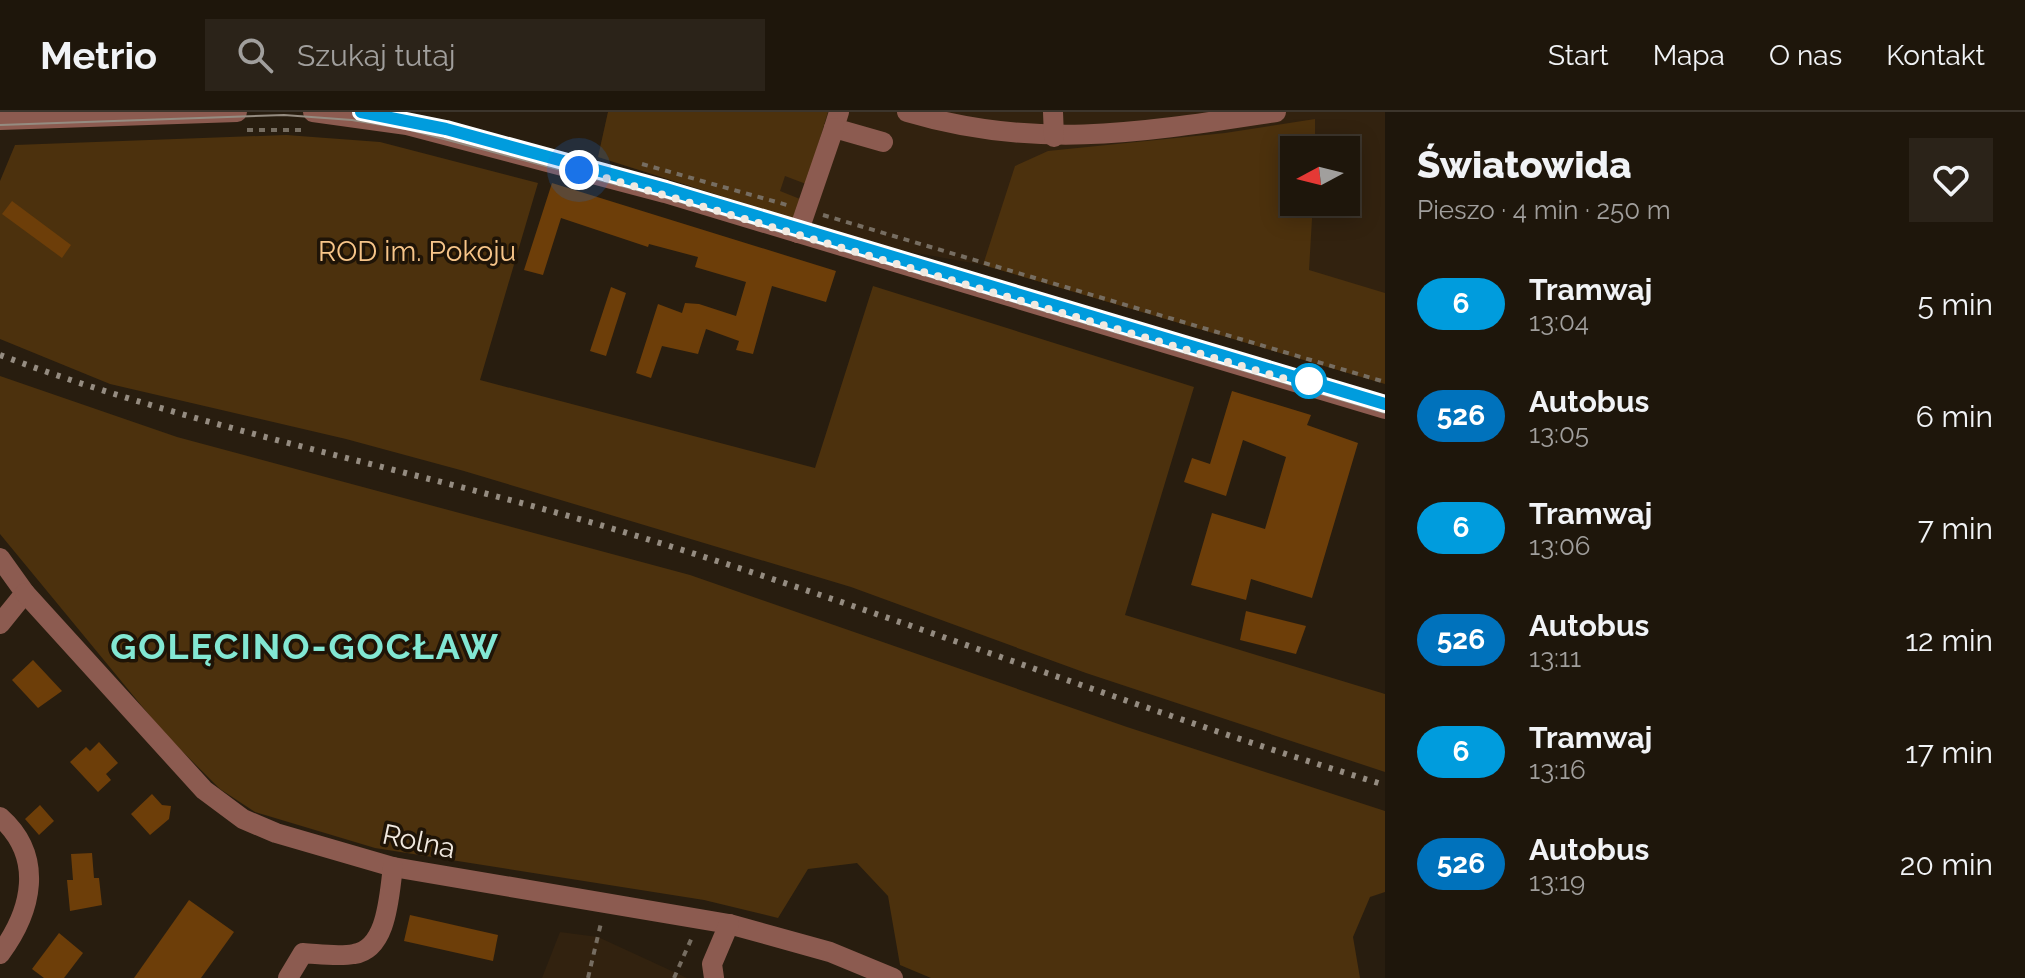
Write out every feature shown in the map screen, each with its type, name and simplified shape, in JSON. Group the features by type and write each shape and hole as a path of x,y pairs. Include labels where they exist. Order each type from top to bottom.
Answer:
{"street":[{"path":"907,112 938,121 1054,137 1107,135 1276,112"},
{"path":"1053,112 1054,137"},
{"path":"309,121 363,117 432,130 798,233 1385,409"},
{"path":"0,120 236,121"},
{"path":"798,233 837,120 883,142"},
{"name":"Rolna","path":"0,558 25,593 220,805 276,833 393,867 729,924 830,952 893,978"},
{"path":"0,624 25,593"},
{"path":"0,817 22,843 29,887 24,917 0,954"},
{"path":"288,978 303,953 355,954 374,944 380,933 393,867"},
{"path":"714,978 712,964 729,924"}],"path":[{"path":"236,121 309,121"},
{"path":"637,163 693,175 1385,382"},
{"path":"588,978 597,930 605,918"},
{"path":"674,978 695,929"}],"shaded area":[{"path":"608,112 1385,112 1385,384 983,265 883,247 598,157"},
{"path":"560,932 598,937 687,978 542,978"}],"green space":[{"path":"608,112 828,112 806,184 785,176 780,191 805,201 800,221 598,157"},
{"path":"1315,119 1315,136 1280,136 1280,216 1312,216 1309,270 1385,293 1385,384 983,265 1015,166 1048,151 1225,133"},
{"name":"ROD im. Pokoju","path":"286,135 380,142 538,183 480,380 815,468 873,286 1194,387 1125,615 1385,694 1385,772 1086,673 851,587 464,471 346,439 110,384 0,339 0,181 15,145"},
{"path":"0,376 177,437 690,575 1127,727 1385,811 1385,892 1370,897 1353,937 1360,978 931,978 900,965 888,896 857,863 808,869 778,918 704,900 375,848 255,812 220,789 164,733 0,534"}],"building":[{"path":"552,183 836,271 826,302 772,286 753,354 736,350 739,341 706,329 698,354 662,346 651,378 636,373 658,304 682,313 685,303 699,304 736,316 746,282 695,267 698,257 649,244 648,247 561,218 543,275 524,270"},
{"path":"12,201 71,245 62,258 2,214"},
{"path":"611,287 626,293 606,356 590,351"},
{"path":"1232,391 1311,415 1307,425 1358,443 1312,598 1251,579 1246,600 1191,585 1212,513 1265,529 1286,457 1243,440 1226,496 1184,482 1192,458 1210,464"},
{"path":"1246,611 1306,626 1296,654 1240,640"},
{"path":"33,660 62,691 38,708 12,680"},
{"path":"99,742 118,763 106,774 111,780 98,792 70,762 86,747 90,751"},
{"path":"152,794 162,805 171,806 169,819 150,835 131,814"},
{"path":"40,805 54,821 39,835 25,819"},
{"path":"92,853 94,878 99,878 102,905 70,911 67,880 73,880 71,854"},
{"path":"189,900 234,932 201,978 134,978"},
{"path":"410,915 498,935 493,961 404,941"},
{"path":"59,933 83,953 64,978 44,978 32,969"}],"tram line":[{"name":"6","path":"361,112 446,129 666,189 1385,404"},
{"path":"0,125 284,115 352,120 406,129 663,197 1385,413"}],"railway":[{"path":"0,355 76,382 229,427 617,530 1385,785"}],"district":[{"name":"GOLĘCINO-GOCŁAW","path":"305,646"}],"route":[{"path":"579,170 1309,386 1309,381"}]}
